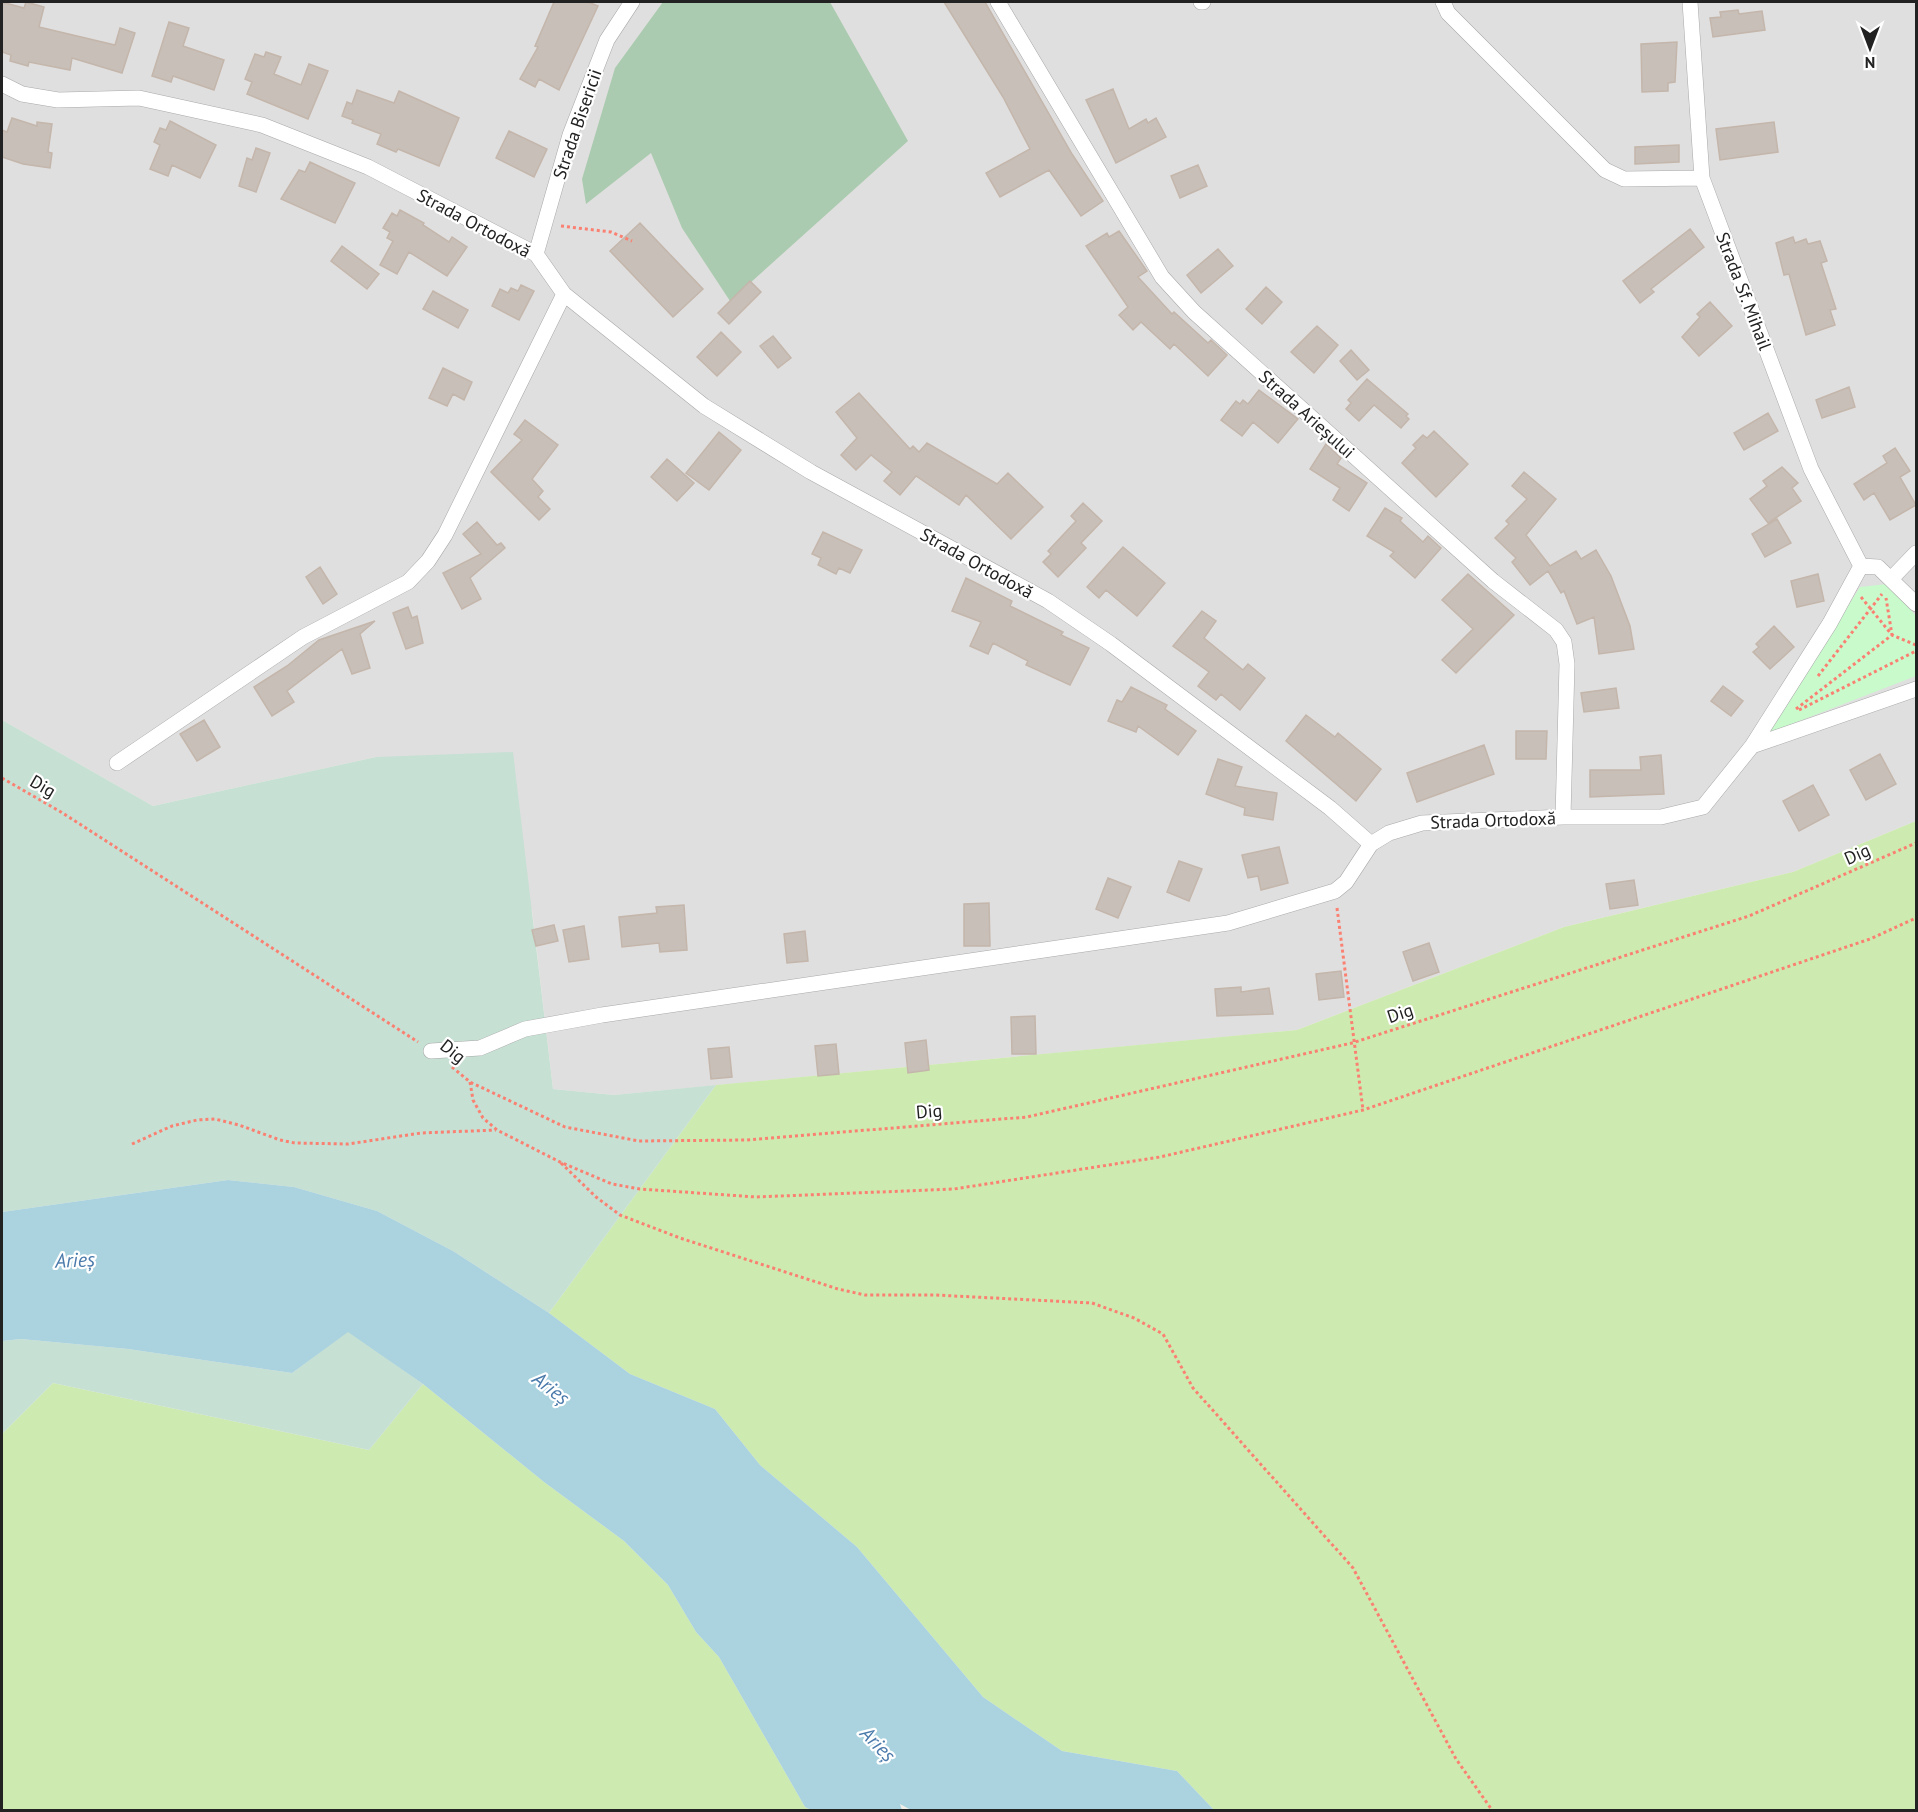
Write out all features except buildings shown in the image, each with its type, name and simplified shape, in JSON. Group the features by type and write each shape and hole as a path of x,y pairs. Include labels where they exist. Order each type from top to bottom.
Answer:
{"street":[{"name":"Strada Bisericii","path":"536,254 570,135 590,82 607,40 632,2"},
{"name":"Strada Arieșului","path":"998,2 1162,277 1194,312 1493,582 1556,630 1564,642 1567,664 1563,817"},
{"path":"1443,2 1448,13 1605,170 1624,179 1702,178"},
{"name":"Strada Sf. Mihail","path":"1689,2 1702,178 1811,469 1861,566"},
{"name":"Strada Ortodoxă","path":"2,84 22,94 58,100 140,98 262,125 368,167 536,254 564,294 704,406 811,471 1048,602 1111,644 1330,808 1371,844 1389,833 1422,823 1563,817 1661,817 1703,807 1752,746 1830,623 1861,566"},
{"path":"117,764 303,637 408,582 428,561 445,535 564,294"},
{"path":"1888,584 1917,553"},
{"path":"1861,566 1878,567 1888,584 1917,604"},
{"path":"1752,746 1917,689"},
{"path":"431,1051 480,1048 525,1029 602,1015 1227,923 1335,891 1346,882 1371,844"}],"path":[{"path":"544,225 611,232 632,241"},
{"path":"1876,590 1888,584"},
{"path":"1815,680 1888,584"},
{"path":"1888,584 1892,635"},
{"path":"1857,591 1892,635 1917,645"},
{"path":"1796,710 1892,635"},
{"path":"1796,710 1917,651"},
{"path":"1796,710 1801,698"},
{"path":"1796,710 1830,701"},
{"name":"Dig","path":"2,778 61,812 431,1051 470,1082 565,1127 639,1141 746,1140 1027,1117 1352,1043 1749,916 1917,843"},
{"path":"1335,891 1362,1110"},
{"path":"470,1082 473,1100 483,1118 497,1130 560,1162 612,1184 640,1189 744,1197 954,1189 1160,1157 1362,1110 1859,943 1917,918"},
{"path":"132,1144 172,1126 197,1120 214,1119 295,1143 348,1144 421,1133 497,1130"},
{"path":"560,1162 596,1197 620,1215 680,1238 838,1289 865,1295 935,1295 1092,1304 1134,1318 1163,1334 1193,1389 1353,1568 1456,1759 1492,1810"}],"shaded area":[{"path":"2,2 1916,2 1916,821 1793,872 1564,927 1297,1030 614,1095 553,1089 532,910 376,757 153,806 2,720"}],"green space":[{"path":"663,2 830,2 908,141 730,301 682,228 651,153 586,204 582,179 615,68"},
{"path":"1887,584 1916,616 1916,676 1768,733 1860,587"},
{"path":"2,720 153,806 376,757 513,752 553,1089 614,1095 716,1085 549,1313 453,1251 377,1211 294,1187 228,1180 2,1212"},
{"path":"1916,821 1916,1810 1214,1810 1177,1771 1062,1751 983,1697 857,1547 760,1465 715,1409 630,1374 549,1313 716,1085 1297,1030 1564,927 1793,872"},
{"path":"348,1331 423,1384 369,1450 53,1383 2,1434 2,1341 21,1339 128,1349 292,1373"},
{"path":"53,1383 369,1450 423,1384 544,1482 624,1541 668,1585 696,1632 719,1657 805,1807 811,1810 2,1810 2,1434"}],"water":[{"name":"Arieș","path":"228,1180 294,1187 377,1211 453,1251 549,1313 630,1374 715,1409 760,1465 857,1547 983,1697 1062,1751 1177,1771 1214,1810 911,1810 900,1804 902,1810 811,1810 805,1807 719,1657 696,1632 668,1585 624,1541 544,1482 423,1384 348,1332 292,1373 128,1349 21,1339 2,1341 2,1212"}]}
